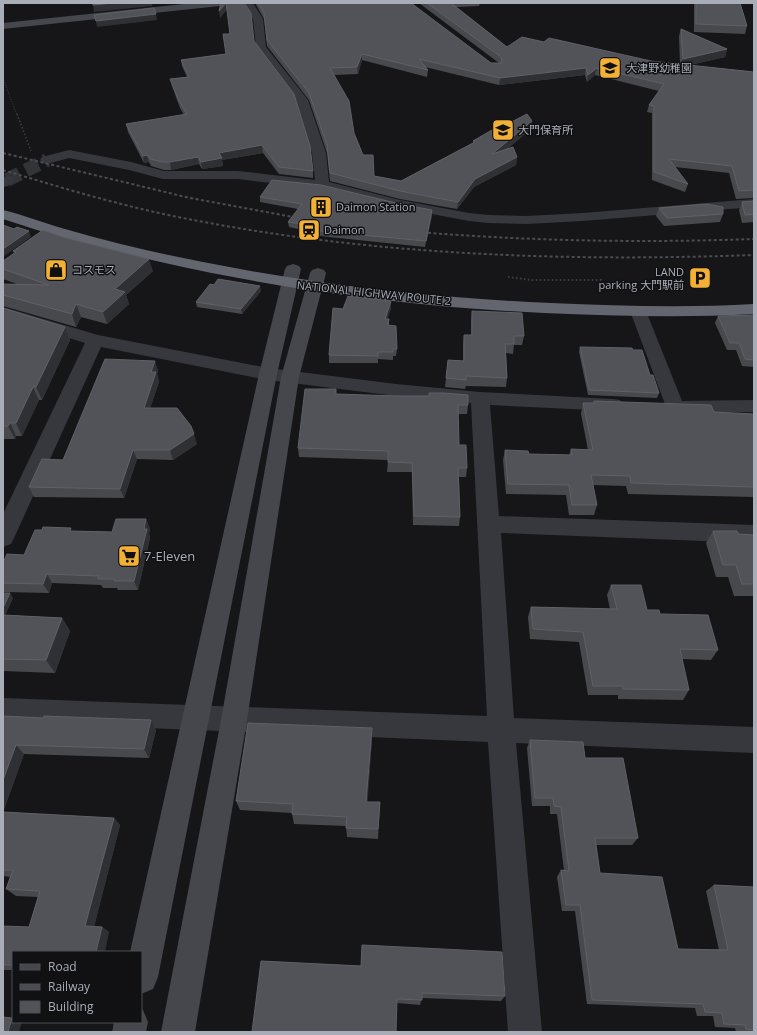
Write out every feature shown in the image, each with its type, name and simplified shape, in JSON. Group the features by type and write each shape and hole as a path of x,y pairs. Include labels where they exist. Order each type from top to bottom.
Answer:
{"highway":[{"name":"NATIONAL HIGHWAY ROUTE 2","path":"3,200 39,213 304,278 349,276"},
{"name":"NATIONAL HIGHWAY ROUTE 2","path":"3,214 54,230 177,262 304,278 493,306 638,311 754,309"},
{"name":"NATIONAL HIGHWAY ROUTE 2","path":"440,286 494,292 555,293"},
{"path":"719,296 754,294"}],"street":[{"path":"3,26 220,3"},
{"path":"248,3 258,19 261,47 302,100 318,153 322,185"},
{"path":"47,160 69,154 131,166 164,175 238,175 322,185 408,205 469,217 488,219 526,220 583,217 754,203"},
{"path":"40,240 54,230"},
{"path":"142,972 197,717 304,278"},
{"path":"638,311 675,407"},
{"path":"3,312 95,340 279,376 480,398 632,406"},
{"path":"3,538 11,506 95,340"},
{"path":"178,1032 234,720 279,376"},
{"path":"480,398 501,729 525,1032"},
{"path":"654,407 754,406"},
{"path":"489,524 754,534"},
{"path":"3,710 754,740"}],"path":[{"path":"3,78 30,151 38,157 47,160"},
{"path":"508,277 532,280 601,280 602,284"}],"building":[{"path":"92,3 114,3 93,5"},
{"path":"221,3 226,3 219,11"},
{"path":"226,3 244,3 251,13 254,41 294,94 310,146 313,171 279,167 262,145 219,153 222,158 201,162 198,157 170,162 150,159 147,155 143,156 126,124 187,114 179,101 170,79 189,77 181,60 226,54 223,34 230,34"},
{"path":"258,3 411,3 491,63 501,63 501,57 427,3 451,3 507,47 522,37 544,42 549,38 651,61 754,72 754,190 739,191 732,166 669,159 688,184 654,172 654,106 649,105 664,84 597,68 588,75 586,68 500,78 419,59 428,70 362,54 357,67 330,68 349,101 354,133 363,155 373,155 374,176 401,181 475,142 473,141 492,130 494,131 527,114 532,121 492,154 513,147 517,157 475,179 458,202 400,191 330,173 327,145 309,93 267,40 264,13"},
{"path":"696,3 740,3 747,26 696,24"},
{"path":"154,8 156,14 96,21 94,15"},
{"path":"681,29 727,49 683,59"},
{"path":"272,180 321,185 432,210 426,241 298,228 301,224 288,222 302,204 260,197"},
{"path":"754,201 754,214 745,215 742,202"},
{"path":"707,204 723,207 723,214 667,218 659,208"},
{"path":"3,225 14,229 17,227 29,231 3,249"},
{"path":"43,230 63,237 149,259 115,289 125,292 103,312 76,304 72,314 3,295 3,284 49,285 3,269 3,261 16,252 13,251"},
{"path":"218,279 260,286 241,309 196,302 210,284 214,285"},
{"path":"348,296 391,301 385,319 389,319 388,325 396,326 397,349 393,349 393,352 378,352 378,356 329,355 333,308 343,309"},
{"path":"3,308 65,327 36,387 33,387 16,423 10,423 8,426 3,426"},
{"path":"472,311 522,313 524,336 514,336 514,344 505,344 507,378 466,376 466,380 446,378 448,360 464,361 464,335 472,335"},
{"path":"754,315 754,360 745,359 739,343 730,343 718,316"},
{"path":"580,347 632,348 633,350 642,350 650,375 653,375 659,393 589,390"},
{"path":"105,359 155,361 151,372 156,372 144,408 177,408 191,426 194,434 170,450 133,450 120,489 29,487 42,459 63,460"},
{"path":"305,389 336,389 336,394 429,396 429,393 444,393 468,395 468,405 458,405 459,445 466,445 467,468 458,468 460,517 414,516 412,463 388,462 388,451 298,448"},
{"path":"594,401 711,405 714,412 754,414 754,487 631,483 630,476 591,475 597,505 572,505 569,485 508,484 505,450 528,451 529,454 572,455 571,449 593,450 583,403 595,403"},
{"path":"116,519 146,519 144,529 147,529 134,581 98,579 99,576 47,574 43,584 3,583 3,563 7,554 24,555 35,530 42,530 43,527 71,528 70,531 112,532"},
{"path":"713,531 737,531 738,534 754,535 754,584 742,584 736,565 723,565"},
{"path":"611,585 641,585 647,610 659,610 660,614 708,615 718,650 680,649 689,690 623,689 623,686 593,686 583,632 533,629 531,607 617,609"},
{"path":"3,593 10,593 3,608"},
{"path":"3,615 62,618 46,660 3,659"},
{"path":"3,716 151,720 144,749 16,745 3,780"},
{"path":"248,723 372,728 366,802 380,802 378,829 346,828 347,817 292,814 293,804 236,801"},
{"path":"530,740 583,742 585,758 623,758 638,838 595,838 600,873 662,877 678,949 728,950 714,885 754,887 754,1030 746,1029 745,1025 724,1024 722,1013 705,1012 703,1004 592,1000 580,905 566,905 561,870 569,871 561,807 554,806 553,798 535,798"},
{"path":"3,812 114,818 85,926 102,927 96,951 12,951 12,965 3,965 3,926 29,927 40,891 6,889 13,870 3,870"},
{"path":"362,945 502,952 505,996 422,993 422,1000 397,999 396,1032 252,1032 261,961 361,966"},
{"path":"3,1017 12,1018 8,1032 3,1032"}],"tunnel":[{"path":"7,180 47,160"}],"railway":[{"path":"3,153 190,198 304,219"},
{"path":"3,170 87,195 173,216 317,240 462,253 535,256 681,257 754,255"},
{"path":"417,232 585,240 669,241 754,239"}],"place":[{"name":"大津野幼稚園","path":"610,68"},
{"name":"大門保育所","path":"503,130"},
{"name":"Daimon Station","path":"321,207"},
{"name":"Daimon","path":"309,230"},
{"name":"コスモス","path":"56,270"},
{"name":"LAND parking 大門駅前","path":"700,278"},
{"name":"7-Eleven","path":"129,556"}]}
